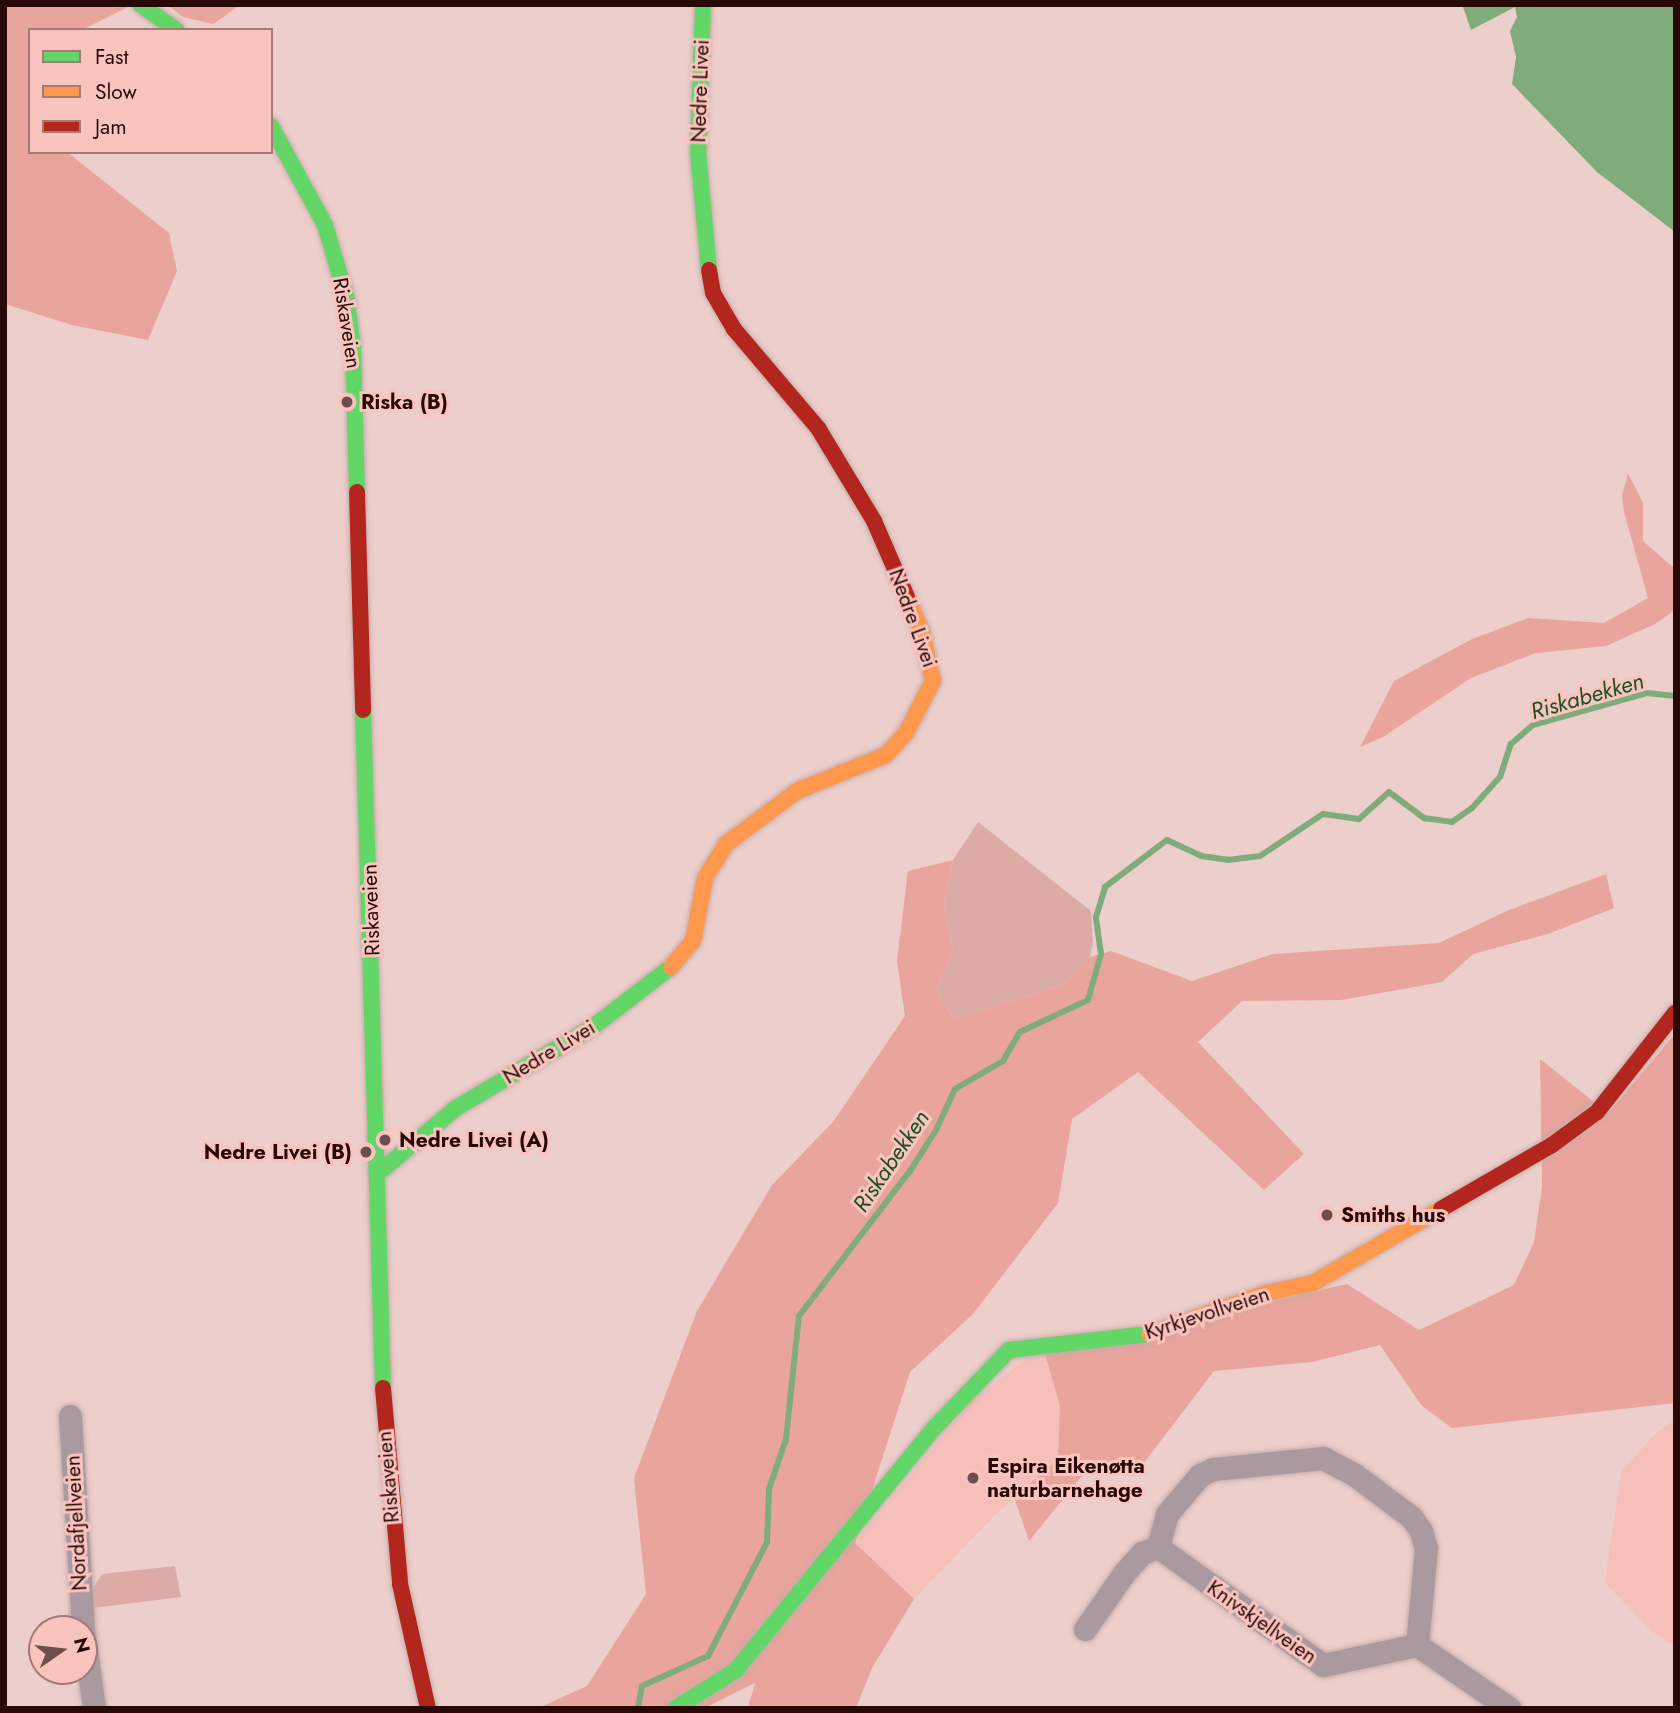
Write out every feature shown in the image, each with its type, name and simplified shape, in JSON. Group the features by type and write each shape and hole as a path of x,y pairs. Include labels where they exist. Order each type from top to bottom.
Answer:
{"street":[{"path":"141,5 173,28"},
{"name":"Nedre Livei","path":"377,1174 456,1108 593,1027 661,979 693,941 705,878 726,844 797,791 886,755 906,733 933,681 922,632 874,521 818,428 734,329 713,293 703,241 698,152 703,5"},
{"name":"Riskaveien","path":"273,130 325,225 346,296 353,348 387,1484 400,1584 428,1708"},
{"name":"Kyrkjevollveien","path":"676,1708 706,1693 736,1670 936,1426 1009,1350 1155,1333 1267,1293 1313,1283 1552,1145 1597,1112 1675,1013"},
{"name":"Nordafjellveien","path":"70,1416 82,1615"},
{"path":"1085,1629 1124,1573 1142,1553 1158,1547 1167,1514 1200,1475 1213,1469 1323,1458 1355,1475 1410,1517 1421,1531 1426,1548 1417,1645 1509,1708"},
{"name":"Knivskjellveien","path":"1158,1547 1323,1664 1417,1645"},
{"path":"91,1685 94,1708"}],"shaded area":[{"path":"5,5 132,5 86,28 28,28 28,154 70,154 169,233 177,271 148,340 72,325 5,304"},
{"path":"168,5 240,5 213,24 183,17"},
{"path":"1675,5 1675,232 1597,172 1512,84 1516,57 1510,31 1517,17 1515,7 1471,30 1463,7"},
{"path":"1628,473 1643,503 1643,541 1675,569 1675,610 1655,624 1606,646 1536,653 1471,678 1383,737 1360,747 1394,681 1472,639 1528,618 1604,623 1648,598 1624,512 1622,496"},
{"path":"978,822 1091,911 1093,942 1090,957 1063,985 954,1019 936,990 953,952 944,904 953,860"},
{"path":"953,860 944,904 953,952 936,990 954,1019 1063,985 1090,957 1111,951 1192,981 1273,954 1439,943 1509,910 1606,874 1614,908 1548,934 1473,954 1442,982 1341,1000 1242,1001 1198,1042 1304,1154 1264,1190 1138,1072 1072,1119 1058,1203 973,1314 910,1372 855,1543 914,1599 872,1668 856,1708 748,1708 755,1683 705,1708 538,1708 587,1686 646,1594 634,1478 697,1311 772,1185 833,1122 905,1016 897,961 908,871"},
{"path":"1675,1034 1675,1403 1452,1428 1422,1406 1380,1345 1312,1362 1214,1371 1143,1464 1094,1461 1029,1541 1014,1497 1058,1459 1060,1406 1045,1354 1347,1284 1419,1330 1514,1285 1534,1242 1542,1187 1540,1059 1608,1113"},
{"name":"Espira Eikenøtta naturbarnehage","path":"1045,1354 1060,1406 1058,1460 996,1514 914,1599 855,1543 970,1403 1023,1361"},
{"path":"1675,1420 1675,1646 1653,1632 1605,1583 1621,1472 1657,1432"},
{"path":"175,1566 181,1597 93,1608 92,1590 102,1574"}],"waterway":[{"name":"Riskabekken","path":"638,1708 642,1686 708,1656 767,1542 769,1489 786,1439 799,1316 910,1171 936,1130 955,1089 1003,1061 1020,1032 1088,1000 1101,954 1096,917 1105,887 1167,840 1201,856 1228,860 1260,856 1323,814 1359,819 1389,792 1424,818 1452,822 1472,808 1500,777 1511,744 1533,725 1647,693 1675,696"}],"traffic: fast":[{"path":"141,5 173,28"},
{"path":"703,5 698,152 709,270"},
{"path":"273,130 325,225 346,296 353,348 357,492"},
{"path":"363,710 383,1388"},
{"path":"377,1174 456,1108 593,1027 671,967"},
{"path":"676,1708 736,1670 936,1426 1009,1350 1149,1334"}],"traffic: slow":[{"path":"671,967 693,941 705,878 726,844 797,791 886,755 906,733 933,681 922,632 907,597"},
{"path":"1149,1334 1267,1293 1313,1283 1441,1209"}],"traffic: jam":[{"path":"709,270 713,293 734,329 818,428 874,521 907,597"},
{"path":"357,492 363,710"},
{"path":"1441,1209 1552,1145 1597,1112 1675,1013"},
{"path":"383,1388 400,1584 428,1708"}],"place":[{"name":"Riska (B)","path":"347,402"},
{"name":"Nedre Livei (A)","path":"385,1140"},
{"name":"Nedre Livei (B)","path":"366,1152"},
{"name":"Smiths hus","path":"1327,1215"},
{"name":"Espira Eikenøtta naturbarnehage","path":"973,1478"}]}
